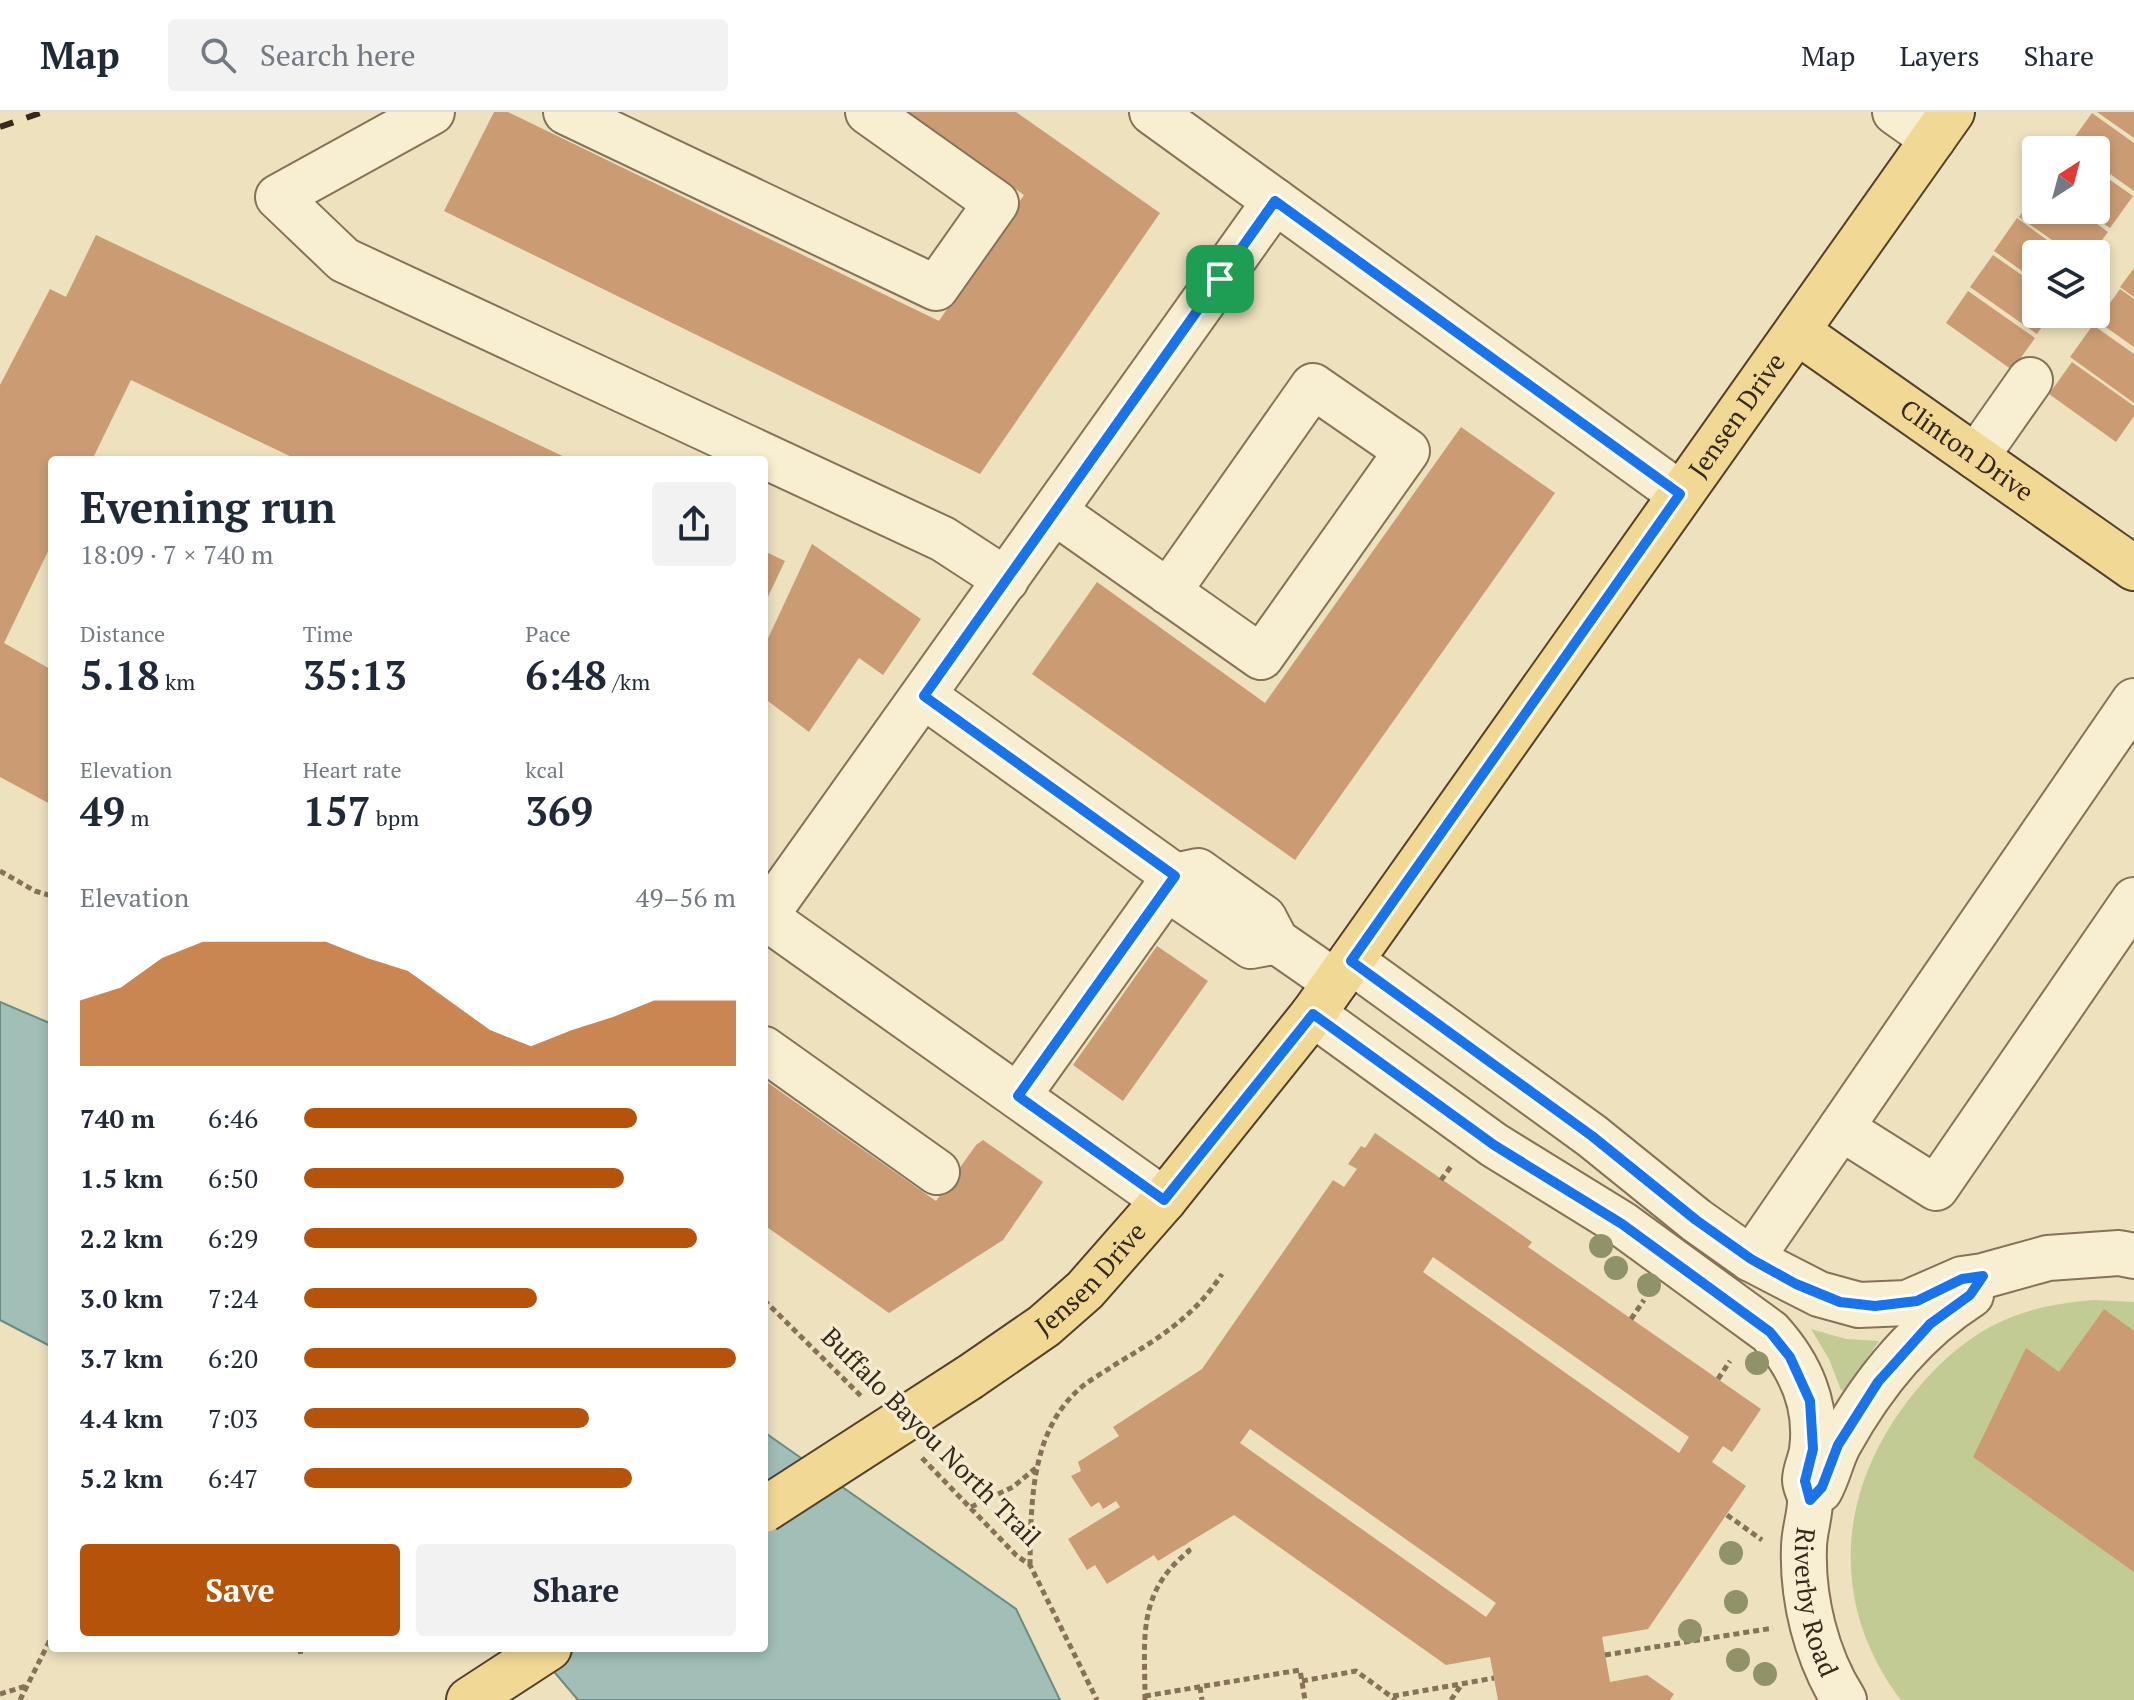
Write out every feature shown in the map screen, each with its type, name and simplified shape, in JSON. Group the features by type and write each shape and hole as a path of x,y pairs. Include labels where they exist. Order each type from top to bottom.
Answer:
{"main road":[{"name":"Jensen Drive","path":"768,1507 1044,1326 1085,1290 1164,1200 1333,986 1942,126"},
{"name":"Clinton Drive","path":"1798,332 2134,568"},
{"path":"469,1700 543,1652"}],"street":[{"path":"432,112 278,197 344,260 765,456"},
{"path":"566,112 936,288 996,203 868,112"},
{"path":"1152,112 1680,494"},
{"path":"1895,112 1942,126"},
{"path":"768,911 1275,201"},
{"path":"1976,457 2030,380"},
{"path":"1055,512 1168,592 1261,657 1407,451 1313,386 1168,592"},
{"path":"768,457 943,539 1006,580"},
{"path":"924,696 1175,876 1184,900 1251,946 1276,941 1333,986 1494,1145 1622,1224 1770,1332 1790,1357 1810,1401 1813,1449 1805,1481 1810,1500"},
{"path":"1751,1259 1841,1128 2122,746 2134,701"},
{"path":"1018,1096 1175,876"},
{"path":"1841,1128 1936,1188 2134,900"},
{"path":"768,920 1164,1200"},
{"path":"1333,986 1592,1136 1696,1220 1751,1259 1819,1294 1859,1305 1907,1303 1962,1279 2048,1258 2119,1253 2134,1256"},
{"path":"768,1052 937,1172"},
{"path":"1810,1500 1822,1487 1838,1445 1878,1382 1930,1324 1970,1295 1983,1276"},
{"name":"Riverby Road","path":"1810,1500 1803,1547 1811,1621 1823,1656 1844,1700"}],"path":[{"path":"0,871 48,895"},
{"path":"1441,1180 1452,1164"},
{"path":"1030,1565 1031,1516 1037,1466 1054,1422 1076,1392 1170,1331 1199,1305 1222,1274"},
{"path":"1631,1319 1644,1300"},
{"name":"Buffalo Bayou North Trail","path":"768,1304 870,1405"},
{"path":"1718,1379 1730,1361"},
{"name":"Buffalo Bayou North Trail","path":"915,1450 1016,1555 1030,1565 1097,1700"},
{"path":"970,1507 1013,1487 1037,1466"},
{"path":"1727,1515 1766,1543"},
{"path":"1185,1545 1189,1551 1173,1563 1152,1596 1146,1617 1145,1698 1300,1670 1305,1700"},
{"path":"1605,1655 1773,1628"},
{"path":"20,1700 48,1644"},
{"path":"300,1652 301,1658"},
{"path":"1302,1681 1356,1671 1394,1698 1494,1678"},
{"path":"1451,1700 1463,1683"},
{"path":"0,1694 27,1686"},
{"path":"1200,1687 1202,1700"}],"green space":[{"path":"2094,1300 2134,1302 2134,1700 1901,1700 1878,1665 1862,1628 1853,1591 1851,1553 1855,1515 1865,1478 1881,1441 1923,1382 1955,1351 1980,1333 2030,1311"},
{"path":"1811,1329 1846,1339 1879,1341 1844,1391 1841,1390 1829,1359"}],"water":[{"path":"0,1002 48,1022 48,1345 0,1320"},
{"path":"768,1435 1016,1609 1060,1700 578,1700 537,1652 768,1652"}],"building":[{"path":"494,112 508,112 939,321 1024,195 908,112 1016,112 1160,213 980,474 444,211"},
{"path":"2097,112 2134,112 2134,138"},
{"path":"2092,113 2134,143 2134,191 2110,174 2110,136 2075,136"},
{"path":"2110,180 2133,196 2110,228 2104,224 2110,224"},
{"path":"2017,218 2047,240 2022,240 2022,271 1994,251"},
{"path":"2029,224 2097,224 2108,232 2102,240 2052,240"},
{"path":"96,235 563,456 290,456 131,380 94,456 48,456 48,551 4,643 48,668 48,803 0,777 0,385 50,289 66,297"},
{"path":"1993,255 2022,275 2022,323 1970,287"},
{"path":"2134,268 2134,297 2120,287"},
{"path":"2120,289 2134,299 2134,347 2107,328 2110,328 2110,303"},
{"path":"1968,291 2035,338 2012,370 1946,323"},
{"path":"2091,328 2097,328 2134,354 2134,403 2070,357"},
{"path":"2072,362 2134,406 2134,416 2116,442 2049,394"},
{"path":"1461,427 1555,493 1295,860 1032,674 1097,582 1265,703"},
{"path":"812,544 921,619 883,675 859,658 809,732 768,701 768,638"},
{"path":"768,553 785,561 768,597"},
{"path":"1157,946 1208,981 1123,1101 1073,1065"},
{"path":"768,1083 936,1201 976,1145 983,1140 1043,1182 1003,1240 889,1313 768,1228"},
{"path":"1375,1133 1532,1242 1528,1247 1761,1409 1732,1452 1723,1446 1712,1462 1746,1486 1648,1629 1602,1637 1610,1682 1647,1675 1674,1694 1670,1700 1498,1700 1490,1657 1446,1665 1234,1515 1158,1561 1154,1555 1107,1584 1095,1565 1087,1570 1068,1539 1120,1507 1116,1501 1103,1509 1099,1502 1091,1507 1071,1476 1081,1471 1078,1462 1119,1436 1113,1427 1202,1369 1333,1180 1344,1187 1357,1169 1348,1164 1361,1146 1365,1148","holes":["1433,1257 1689,1437 1679,1453 1423,1272","1250,1429 1496,1603 1486,1617 1240,1443"]},
{"path":"2104,1309 2134,1331 2134,1572 1973,1457 2026,1348 2059,1372"}],"railway":[{"path":"0,127 43,112"}],"route":[{"path":"1275,201 1680,494 1351,961 1592,1136 1696,1220 1751,1259 1796,1284 1840,1302 1875,1306 1917,1301 1962,1279 1983,1276 1970,1295 1930,1324 1878,1382 1838,1445 1822,1487 1810,1500 1805,1481 1813,1449 1810,1401 1790,1357 1770,1332 1622,1224 1494,1145 1313,1014 1164,1200 1018,1096 1175,876 924,696 1220,279 1275,201"}]}
